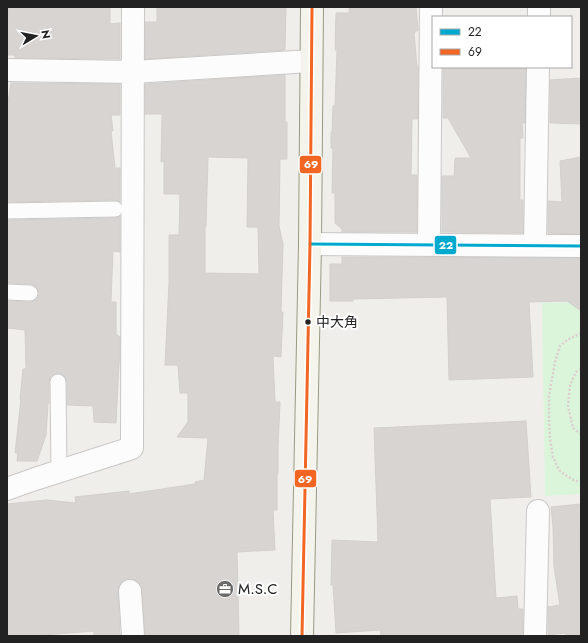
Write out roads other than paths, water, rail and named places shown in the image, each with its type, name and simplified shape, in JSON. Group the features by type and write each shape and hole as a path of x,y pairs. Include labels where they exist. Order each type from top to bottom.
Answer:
{"street":[{"path":"7,489 34,478 132,448 133,7"},
{"path":"302,636 310,244 312,7"},
{"path":"429,245 431,7"},
{"path":"7,70 133,72 311,61"},
{"path":"535,245 538,68"},
{"path":"310,244 581,246"},
{"path":"535,636 538,511"},
{"path":"130,591 133,636"}],"lane":[{"path":"7,211 115,209"},
{"path":"7,292 30,293"},
{"path":"58,382 59,471"}],"place":[{"name":"中大角","path":"308,322"},
{"name":"M.S.C","path":"225,589"}]}
